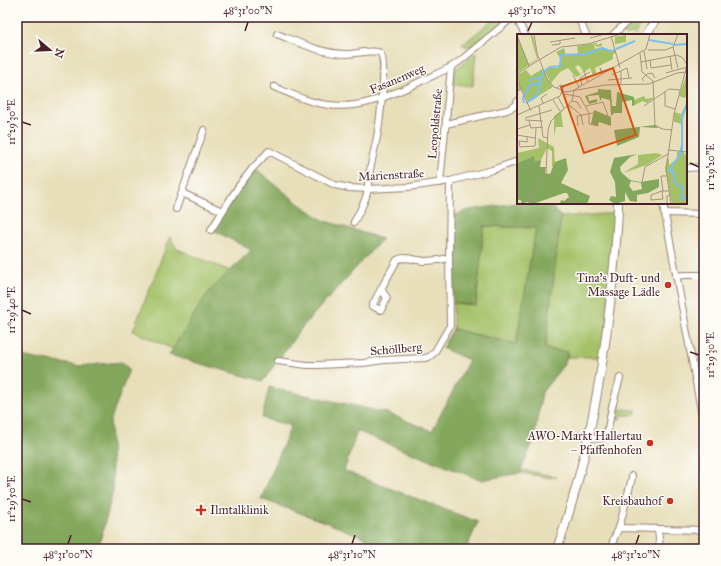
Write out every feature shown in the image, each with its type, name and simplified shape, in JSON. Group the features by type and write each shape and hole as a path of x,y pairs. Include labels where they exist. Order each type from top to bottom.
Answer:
{"main road":[{"path":"647,34 657,17"},
{"path":"557,549 589,437 602,370 609,321 618,204"}],"street":[{"path":"514,17 524,34"},
{"name":"Fasanenweg","path":"274,87 297,96 329,105 365,104 382,99 451,67 514,17"},
{"path":"578,17 586,34"},
{"path":"615,34 632,17"},
{"path":"277,34 332,53 347,54 374,51 382,54 382,99 377,136 368,180 368,189 354,222"},
{"name":"Leopoldstraße","path":"440,183 451,67"},
{"path":"446,124 507,110 517,102"},
{"path":"176,209 204,130"},
{"name":"Marienstraße","path":"222,211 252,169 269,151 335,184 349,188 368,189 409,187 440,183 492,170 517,161"},
{"path":"687,168 704,167"},
{"name":"Schöllberg","path":"278,361 307,365 363,363 429,357 434,353 450,326 450,181"},
{"path":"182,193 222,211 211,230"},
{"path":"663,204 704,426"},
{"path":"664,214 704,214"},
{"path":"381,289 397,260 400,258 405,257 425,261 449,258"},
{"path":"676,276 704,275"},
{"path":"589,437 600,438 607,434 612,407 620,378"},
{"path":"611,549 632,482 632,476"},
{"path":"618,528 704,530"},
{"path":"658,529 660,549"}],"green space":[{"path":"496,17 509,17 470,47 462,45"},
{"path":"636,17 643,17 636,34 621,33"},
{"path":"476,53 473,86 453,84 454,70"},
{"path":"255,168 299,204 323,220 382,239 303,326 263,381 169,355 207,294 251,250 213,230 223,213"},
{"path":"517,203 550,204 561,217 545,349 568,352 565,363 542,392 534,439 520,473 481,480 357,431 344,471 478,522 466,549 366,549 366,538 261,499 291,426 262,418 269,387 387,413 432,431 469,360 442,348 453,329 516,344 536,228 484,226 476,305 453,303 453,216 469,210"},
{"path":"618,213 604,357 567,357 568,352 545,349 561,217"},
{"path":"484,226 536,228 516,344 453,329 453,303 476,305"},
{"path":"170,237 177,249 230,271 207,294 173,349 133,331"},
{"path":"17,355 80,366 122,362 129,369 110,422 113,491 98,549 17,549"},
{"path":"613,409 636,410 635,415 621,415 620,419 616,418 612,433 616,434 615,436 608,437"},
{"path":"524,470 556,477 553,478 520,473"}],"place":[{"name":"Tina's Duft- und Massage Lädle","path":"668,285"},
{"name":"AWO-Markt Hallertau – Pfaffenhofen","path":"650,443"},
{"name":"Kreisbauhof","path":"670,501"},
{"name":"Ilmtalklinik","path":"201,510"}]}
